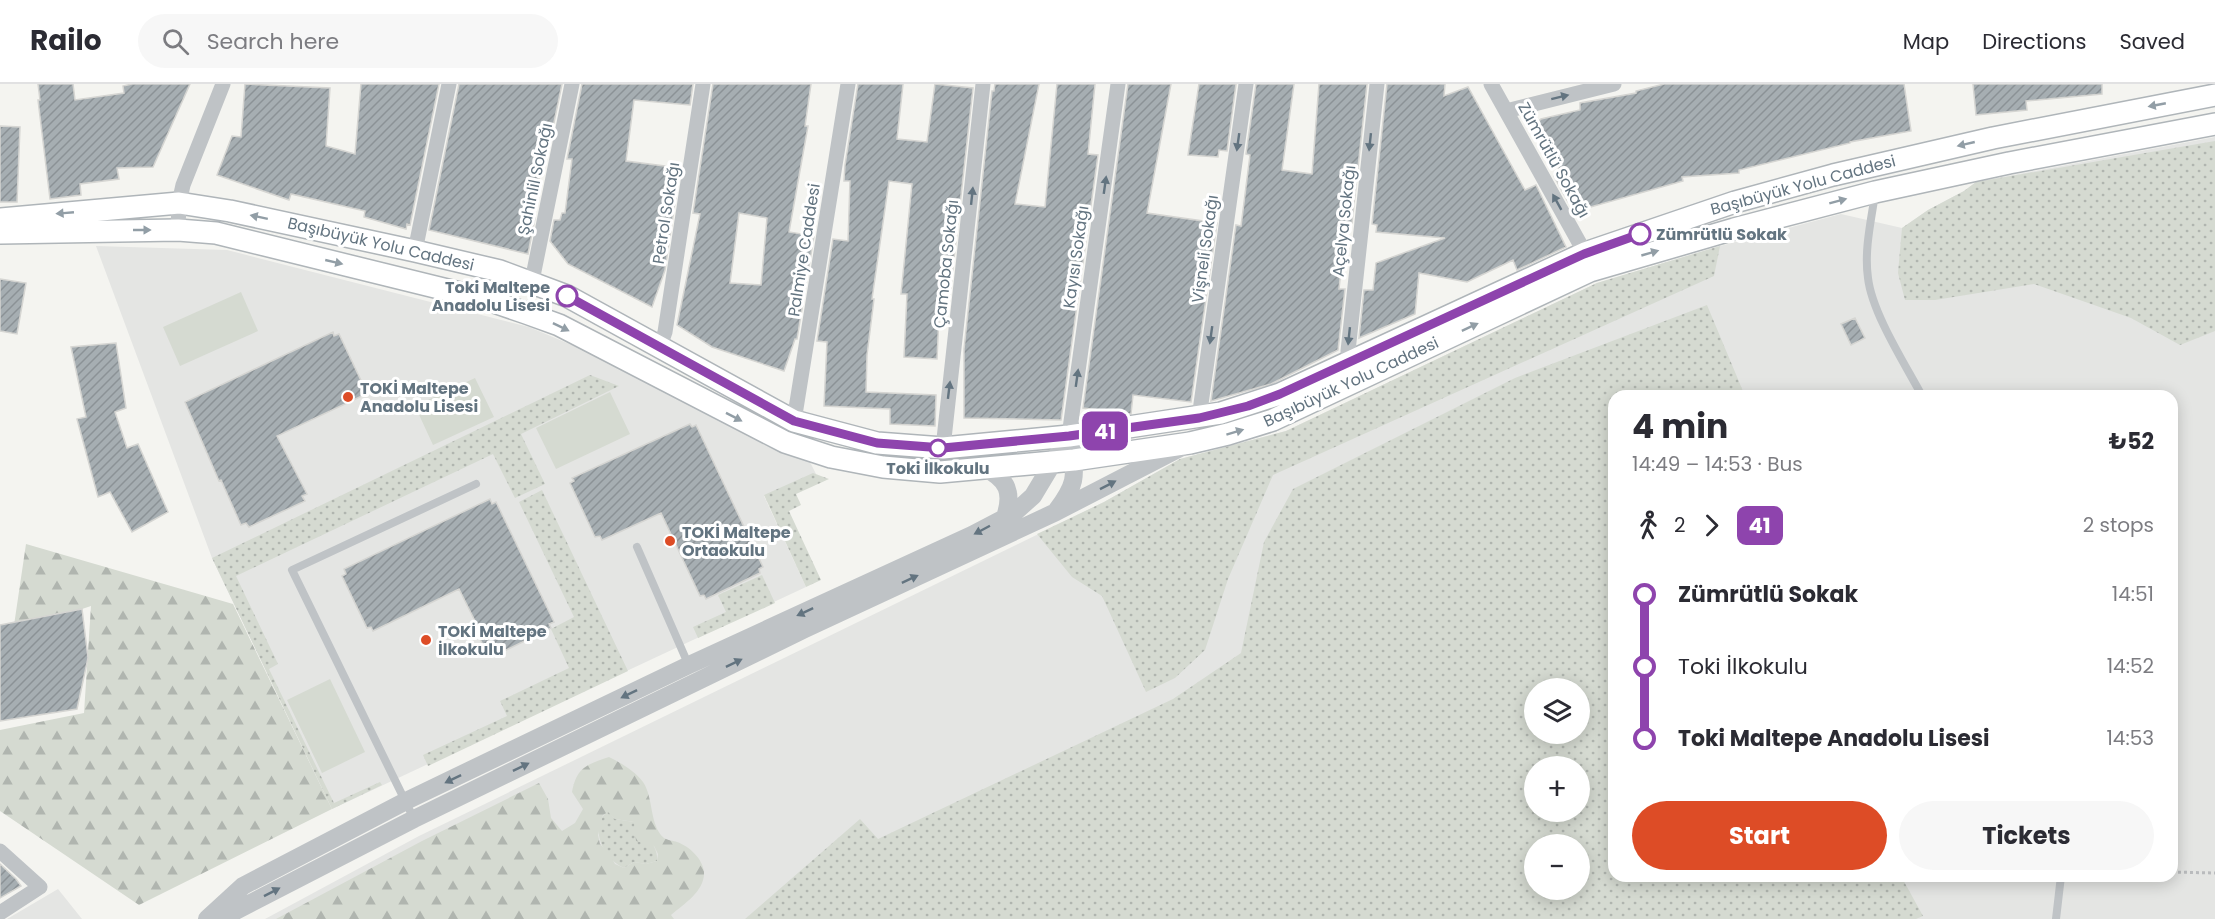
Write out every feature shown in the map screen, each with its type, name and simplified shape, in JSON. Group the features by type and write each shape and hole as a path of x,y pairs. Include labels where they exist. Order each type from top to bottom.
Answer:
{"main road":[{"name":"Başıbüyük Yolu Caddesi","path":"0,219 179,203 230,211 416,251 532,281 567,296 794,421 877,443 943,448 1069,436 1199,418 1239,408 1280,394 1584,254 1735,202 1833,175 1993,138 2215,95"},
{"name":"Başıbüyük Yolu Caddesi","path":"0,232 178,230 216,233 488,300 559,326 785,442 831,457 883,467 940,472 1074,460 1190,443 1228,434 1273,420 1590,271 1734,229 1875,192 2020,160 2215,124"}],"street":[{"path":"178,230 179,203 183,185 223,84"},
{"path":"416,251 449,84"},
{"name":"Şahinlil Sokağı","path":"532,281 572,84"},
{"name":"Petrol Sokağı","path":"660,346 665,332 704,84"},
{"name":"Palmiye Caddesi","path":"794,421 848,84"},
{"name":"Çamoba Sokağı","path":"943,448 983,84"},
{"name":"Kayısı Sokağı","path":"1069,436 1118,84"},
{"name":"Vişneli Sokağı","path":"1199,418 1246,84"},
{"name":"Açelya Sokağı","path":"1352,361 1348,351 1377,84"},
{"name":"Zümrütlü Sokağı","path":"1491,84 1584,254"},
{"path":"1506,111 1614,84"},
{"path":"1056,512 1071,490 1075,473 1069,436"},
{"path":"220,919 693,674 1014,513 1033,496 1069,436"},
{"path":"207,919 243,886 406,801 693,674 805,629 1056,512 1190,443"},
{"path":"984,468 998,474 1002,479 1009,498 1005,518"},
{"path":"0,851 40,887 0,913"}],"lane":[{"path":"1875,192 1868,249 1868,278 1880,316 1919,390"},
{"path":"414,819 292,570 476,484"},
{"path":"637,547 693,674"},
{"path":"2056,919 2060,882"}],"path":[{"path":"2178,872 2215,873"}],"shaded area":[{"path":"2215,137 2215,919 265,919 419,836 1104,502 1180,459 1286,431 1597,283 1720,246 1841,214 1902,228 1976,182"},
{"path":"96,246 227,250 529,327 622,366 809,460 816,474 764,496 806,587 332,809 212,558"},
{"path":"58,889 82,919 7,919"}],"green space":[{"path":"2215,141 2215,331 2180,345 2131,318 2034,284 1935,300 1905,300 1898,273 1902,228 1976,182"},
{"path":"1720,246 1714,276 1273,475 1228,579 1205,650 1175,678 1146,692 1102,596 1072,577 1037,534 1104,502 1180,459 1286,431 1597,283"},
{"path":"241,292 258,331 180,366 163,327"},
{"path":"1707,305 1742,390 1608,390 1608,882 1904,882 1923,916 1916,919 745,919 860,819 878,839 1173,699 1241,653 1264,542 1293,489 1515,378"},
{"path":"590,375 619,386 521,434 545,484 515,498 493,454 236,576 278,664 269,669 334,803 380,782 382,785 332,809 212,558"},
{"path":"475,378 494,417 433,445 415,406"},
{"path":"610,392 630,434 556,469 536,428"},
{"path":"813,473 829,479 796,494 801,505 789,511 821,580 806,587 764,495"},
{"path":"542,490 628,671 428,766 423,755 507,716 500,701 569,668 551,629 574,617 519,502"},
{"path":"26,544 233,604 332,809 139,905 0,811 0,730 84,713 91,606 13,632"},
{"path":"762,575 775,603 698,638 693,627 726,612 718,595"},
{"path":"330,679 365,752 322,773 287,700"},
{"path":"609,757 628,768 643,782 659,833 665,839 686,847 701,862 704,872 701,885 693,897 671,915 674,919 276,919 422,841 539,783 548,799 551,818 562,831 575,823 583,809 572,792 580,772 589,765","holes":["608,812 615,819 634,822 636,841 654,846 658,854 657,861 646,864 634,862 624,868 615,864 600,844 598,835 603,815"]},
{"path":"608,811 615,819 634,822 656,850 657,861 646,864 634,862 624,868 611,858 601,843 599,834 602,818"}],"building":[{"path":"38,84 73,84 75,100 124,93 123,86 132,84 190,84 153,167 117,168 119,179 80,184 81,195 50,199"},
{"path":"245,84 330,88 326,146 355,154 361,84 439,84 410,225 407,224 406,229 364,217 365,211 291,194 289,200 217,175 232,136 241,137"},
{"path":"459,84 562,84 547,156 543,156 528,254 429,230"},
{"path":"582,84 693,84 690,105 634,100 626,161 680,168 665,270 652,307 568,264 550,241 554,220 560,220 562,213 565,213 572,159 567,159"},
{"path":"713,84 811,84 805,126 808,126 789,232 814,236 797,339 795,339 784,371 712,347 677,325 700,214 693,213","holes":["739,213 767,218 761,285 730,283"]},
{"path":"858,84 903,84 897,139 927,142 935,84 973,88 950,294 940,294 937,359 904,357 907,294 901,294 912,184 889,181 872,299 874,299 867,355 866,392 936,395 935,426 890,424 890,409 824,406 827,342 817,341 833,239 848,241 850,181 844,181 845,165"},
{"path":"995,84 1039,84 1015,204 1045,207 1057,84 1095,84 1088,154 1098,155 1061,420 964,418 964,349 992,91 994,91"},
{"path":"1128,84 1171,84 1147,213 1217,223 1191,402 1133,395 1131,414 1083,408"},
{"path":"1199,84 1236,84 1227,151 1219,150 1218,157 1188,155"},
{"path":"1256,84 1294,84 1282,170 1312,174 1319,84 1367,84 1352,223 1346,222 1339,289 1345,289 1338,350 1271,384 1211,401 1236,225 1241,226 1250,155 1246,154"},
{"path":"1387,84 1445,84 1444,96 1468,87 1525,190 1536,185 1566,247 1517,270 1513,260 1467,282 1419,273 1415,314 1359,338 1364,290 1373,290 1376,263 1445,238 1376,232 1377,225 1372,224"},
{"path":"1664,84 1904,84 1911,131 1850,142 1739,170 1739,173 1682,177 1683,181 1587,208 1568,202 1554,176 1561,173 1535,125 1541,119 1580,110 1580,103 1636,93 1636,91"},
{"path":"1973,84 2102,84 2102,94 2026,101 2027,110 1976,115"},
{"path":"0,126 20,127 17,202 0,202"},
{"path":"0,279 26,283 17,334 0,331"},
{"path":"1855,318 1865,338 1851,345 1841,324"},
{"path":"333,332 334,336 339,334 365,389 361,391 364,395 277,436 307,494 302,496 305,501 249,527 246,523 241,525 185,402"},
{"path":"116,343 126,408 115,412 127,448 138,444 168,512 132,532 110,492 98,497 77,419 86,417 71,347"},
{"path":"690,424 692,427 696,425 763,567 759,569 760,573 706,599 704,595 700,596 661,513 602,540 600,536 595,537 570,483 574,481 572,478"},
{"path":"490,499 492,504 496,502 554,622 549,624 551,628 492,657 490,651 487,653 474,627 477,625 459,589 373,631 371,627 367,628 342,576 346,574 344,569"},
{"path":"82,609 88,658 77,709 0,721 0,625"},
{"path":"0,864 21,886 0,898"}],"bus line":[{"name":"41","path":"567,296 794,421 877,443 943,448 1069,436 1199,418 1248,406 1280,394 1584,254 1640,234"}],"place":[{"name":"Zümrütlü Sokak","path":"1640,234"},
{"name":"Toki Maltepe Anadolu Lisesi","path":"567,296"},
{"name":"TOKİ Maltepe Anadolu Lisesi","path":"348,397"},
{"name":"Toki İlkokulu","path":"938,448"},
{"name":"TOKİ Maltepe Ortaokulu","path":"670,541"},
{"name":"TOKİ Maltepe İlkokulu","path":"426,640"}]}
